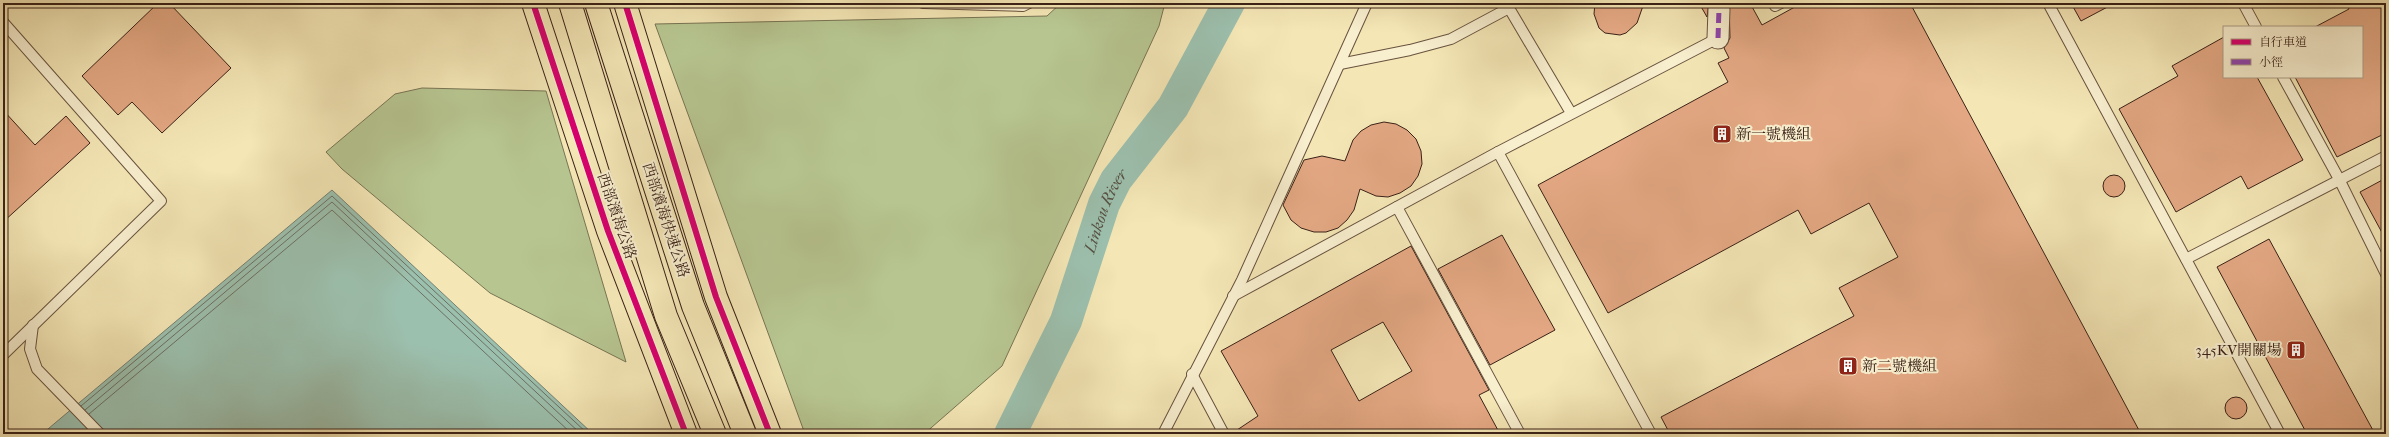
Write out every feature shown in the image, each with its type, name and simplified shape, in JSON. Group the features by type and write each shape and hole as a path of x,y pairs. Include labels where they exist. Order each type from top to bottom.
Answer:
{"main road":[{"name":"西部濱海公路","path":"533,3 608,231 686,434"},
{"name":"西部濱海快速公路","path":"570,3 666,316 715,434"},
{"name":"西部濱海快速公路","path":"596,3 693,306 745,434"},
{"path":"625,3 716,297 770,434"}],"street":[{"path":"1718,38 1719,9"}],"lane":[{"path":"923,3 1023,6 1029,3"},
{"path":"1163,434 1192,374 1233,296 1367,3"},
{"path":"2048,3 2280,434"},
{"path":"2243,3 2255,26"},
{"path":"1340,64 1410,50 1451,39 1508,5 1571,113"},
{"path":"3,22 162,201 33,324 3,355"},
{"path":"1233,296 1571,113 1718,38"},
{"path":"2284,78 2339,179 2386,274"},
{"path":"1498,152 1651,434"},
{"path":"2186,259 2386,156"},
{"path":"1397,207 1520,434"},
{"path":"33,324 30,349 37,369 100,434"},
{"path":"1192,374 1224,434"}],"green space":[{"path":"1061,3 1165,3 1159,26 1002,366 924,434 805,434 655,24 1047,16"},
{"path":"422,88 546,91 626,362 490,293 342,169 326,152 395,94"}],"water":[{"path":"332,190 593,434 42,434"}],"building":[{"path":"158,3 169,3 231,68 162,133 132,102 118,115 82,76"},
{"path":"1595,3 1644,3 1637,23 1626,33 1620,35 1605,33 1599,28 1594,14"},
{"path":"1699,3 1709,3 1707,17"},
{"path":"1729,3 1750,3 1762,25 1802,3 1910,3 2141,434 1670,434 1661,417 1854,316 1839,288 1898,257 1869,203 1811,234 1798,210 1608,313 1538,185 1728,82 1718,63 1729,58 1724,48 1730,38"},
{"path":"2071,3 2115,3 2081,21"},
{"path":"2346,3 2386,3 2386,133 2337,157 2296,78 2363,78 2363,26 2317,26 2349,9"},
{"path":"2223,38 2223,78 2258,78 2303,160 2248,189 2241,176 2176,212 2119,109 2178,76 2172,66"},
{"path":"3,110 35,145 66,116 90,143 3,222"},
{"path":"1384,122 1396,124 1407,130 1416,139 1421,151 1422,164 1418,176 1411,186 1400,193 1388,197 1376,196 1360,189 1354,210 1347,220 1338,228 1326,232 1314,232 1301,228 1291,220 1283,205 1304,160 1322,156 1345,161 1353,140 1361,131 1371,125"},
{"path":"2114,175 2122,178 2125,186 2122,194 2114,197 2106,194 2103,186 2106,178"},
{"path":"2386,178 2386,240 2360,192"},
{"path":"1502,235 1555,330 1490,365 1438,269"},
{"name":"345KV開關場","path":"2269,239 2375,434 2307,434 2217,267"},
{"path":"1411,246 1489,390 1479,395 1500,434 1231,434 1258,416 1221,351","holes":["1383,322 1412,371 1359,401 1331,350"]},
{"path":"2236,397 2244,400 2247,408 2244,416 2236,419 2228,416 2225,408 2228,400"}],"waterway":[{"name":"Linkou River","path":"1010,434 1066,321 1104,204 1116,180 1173,107 1229,3"}],"marked path":[{"path":"1718,38 1719,9"}],"cycle path":[{"path":"533,3 608,231 686,434"},
{"path":"625,3 716,297 770,434"}],"place":[{"name":"新一號機組","path":"1722,134"},
{"name":"345KV開關場","path":"2296,350"},
{"name":"新二號機組","path":"1848,366"}]}
